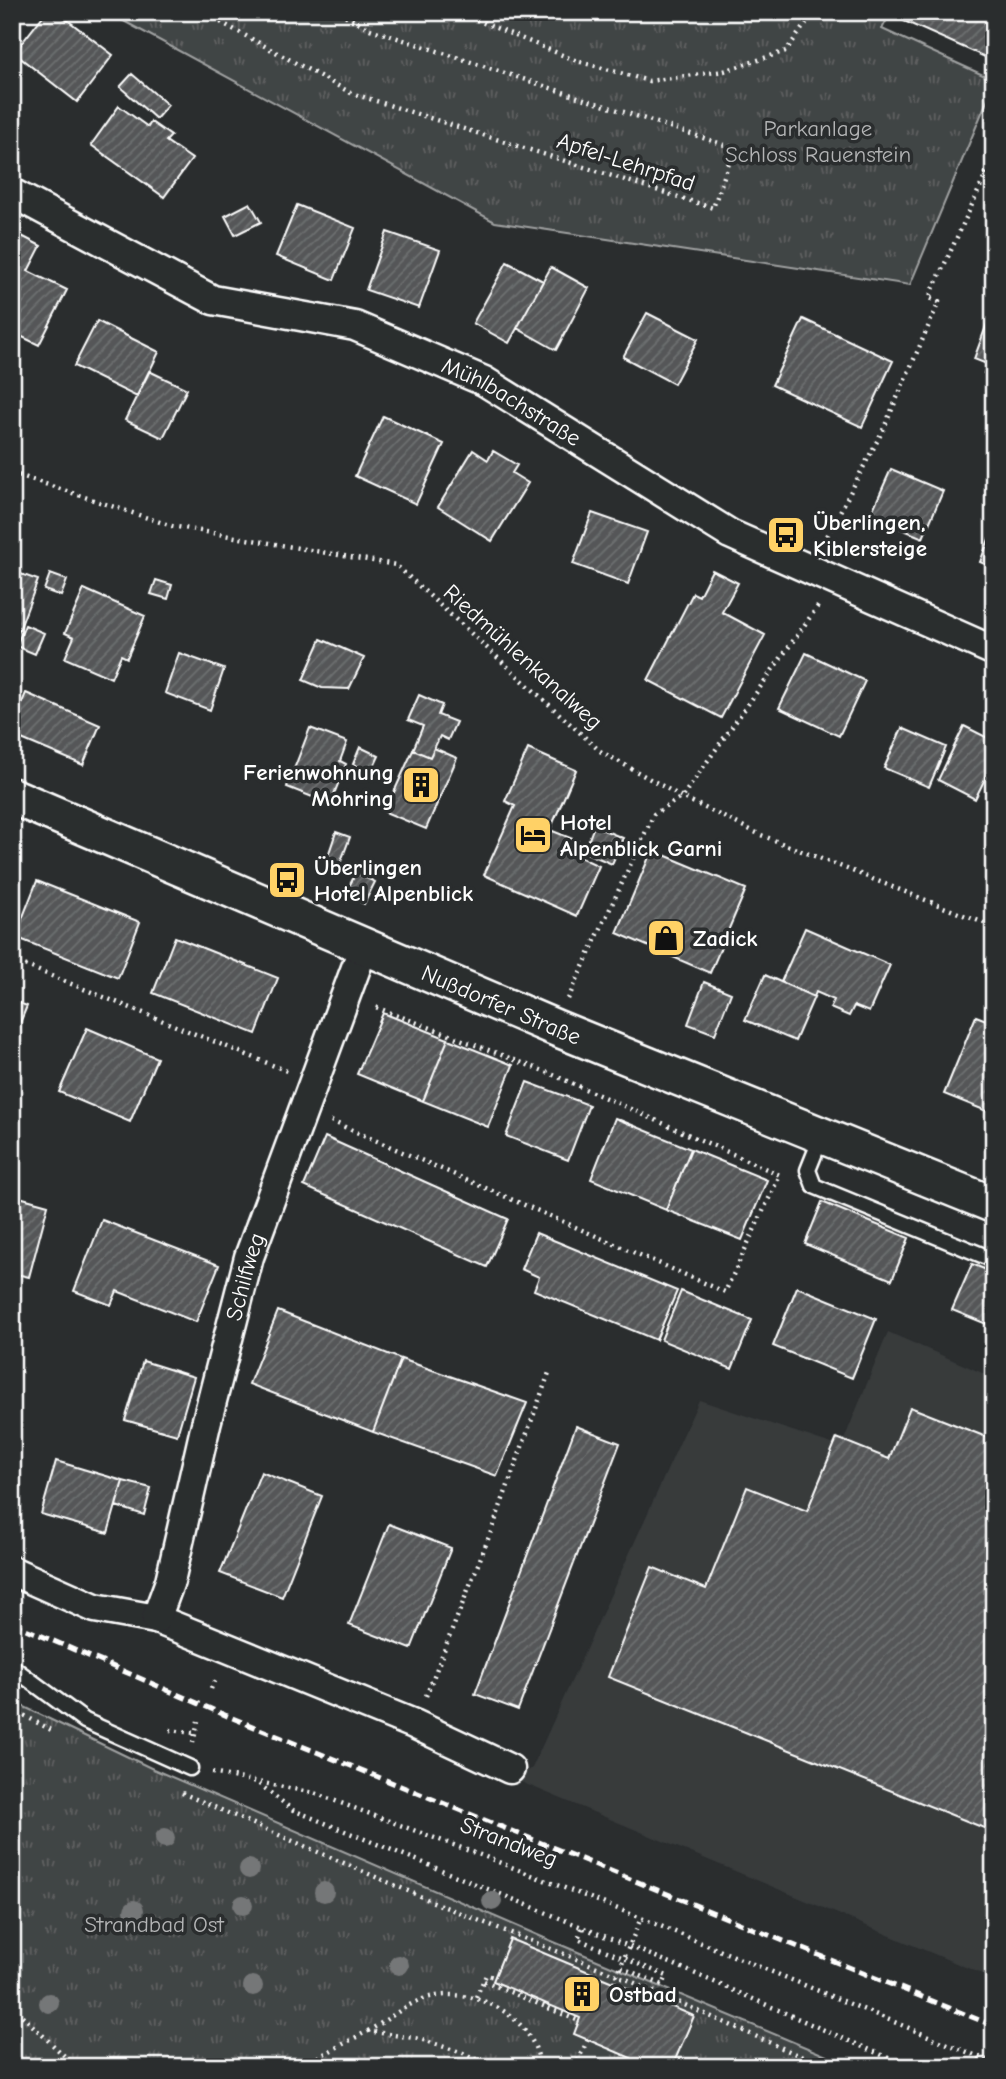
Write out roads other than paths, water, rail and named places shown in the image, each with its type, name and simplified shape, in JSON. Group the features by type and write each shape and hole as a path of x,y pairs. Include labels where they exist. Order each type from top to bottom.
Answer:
{"street":[{"name":"Mühlbachstraße","path":"12,193 213,300 355,326 484,382 730,534 994,652"},
{"name":"Nußdorfer Straße","path":"12,796 556,1028 994,1205"},
{"name":"Schilfweg","path":"156,1619 170,1581 248,1257 364,946"},
{"path":"12,1571 95,1608 156,1619 414,1724 510,1769"}],"lane":[{"path":"822,1135 808,1170 814,1186 994,1261"},
{"path":"12,1667 85,1721 190,1768"}],"railway":[{"path":"12,1623 225,1715 994,2026"}],"place":[{"name":"Überlingen, Kiblersteige","path":"786,535"},
{"name":"Ferienwohnung Mohring","path":"421,785"},
{"name":"Hotel Alpenblick Garni","path":"533,835"},
{"name":"Überlingen Hotel Alpenblick","path":"287,880"},
{"name":"Zadick","path":"666,938"},
{"name":"Ostbad","path":"582,1994"}],"park label":[{"name":"Parkanlage Schloss Rauenstein","path":"818,141"},
{"name":"Strandbad Ost","path":"154,1924"}]}
